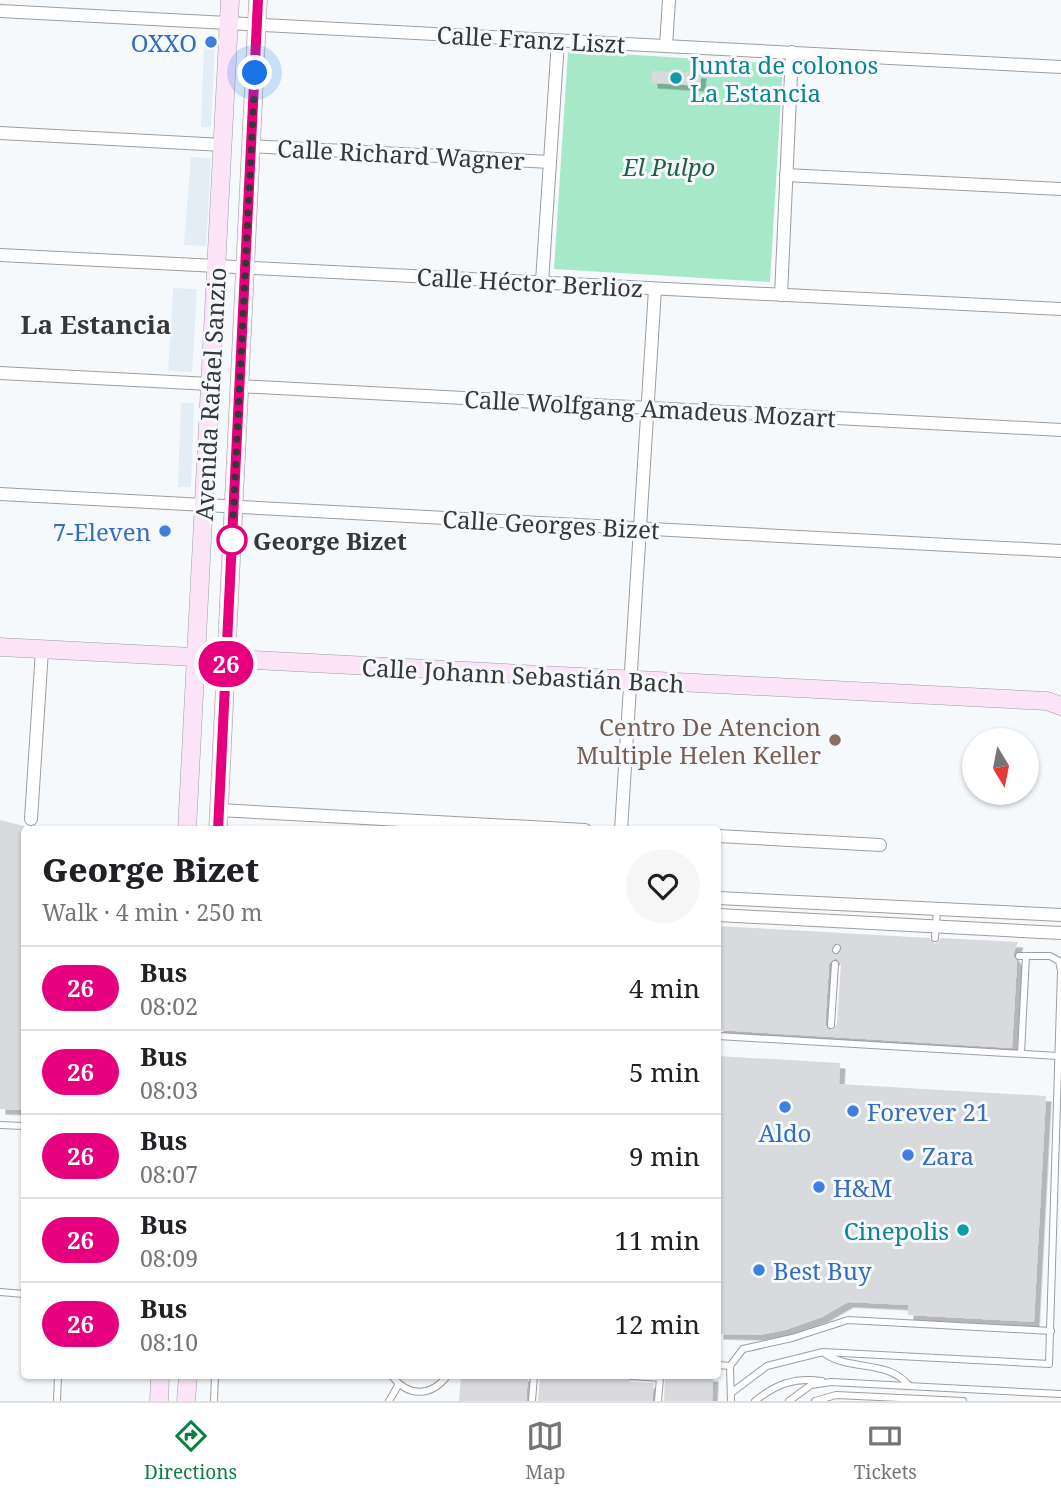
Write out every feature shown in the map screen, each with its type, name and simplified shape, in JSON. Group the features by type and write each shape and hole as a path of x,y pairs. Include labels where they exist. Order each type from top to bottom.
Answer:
{"main road":[{"name":"Avenida Rafael Sanzio","path":"187,826 230,0"},
{"name":"Avenida Rafael Sanzio","path":"218,826 258,0"},
{"name":"Calle Johann Sebastián Bach","path":"0,647 1056,701"},
{"path":"159,1401 160,1379"},
{"path":"187,1401 188,1379"}],"street":[{"path":"666,46 669,0"},
{"name":"Calle Franz Liszt","path":"0,11 1061,67"},
{"path":"542,282 558,41"},
{"path":"781,295 792,52"},
{"path":"0,133 223,145"},
{"name":"Calle Richard Wagner","path":"251,146 550,162"},
{"path":"786,175 1061,189"},
{"name":"Calle Héctor Berlioz","path":"0,255 1061,309"},
{"path":"621,826 655,289"},
{"path":"0,373 210,384"},
{"name":"Calle Wolfgang Amadeus Mozart","path":"239,386 1061,430"},
{"name":"Calle Georges Bizet","path":"0,494 1061,551"},
{"path":"31,819 43,650"},
{"path":"219,810 512,826"},
{"path":"721,836 880,845"},
{"path":"721,898 1061,915"},
{"path":"721,915 936,932 1061,933"}],"lane":[{"path":"936,932 937,909"},
{"path":"731,1393 767,1366 823,1352 1049,1364 1059,961 1050,956 1022,956 1021,1054"},
{"path":"831,1025 835,964"},
{"path":"721,1036 1058,1056"},
{"path":"1,1125 21,1126"},
{"path":"0,1292 21,1294"},
{"path":"731,1401 730,1366 743,1349 792,1338 848,1320 1051,1331"},
{"path":"823,1352 839,1363 893,1371 909,1386"},
{"path":"721,1365 730,1366"},
{"path":"57,1401 58,1379"},
{"path":"215,1379 215,1401"},
{"path":"395,1379 418,1393 427,1392 444,1379"},
{"path":"532,1401 534,1379"},
{"path":"658,1401 660,1379"},
{"path":"755,1401 778,1385 792,1381 1061,1394"},
{"path":"789,1401 811,1385 831,1382"},
{"path":"389,1401 399,1384"},
{"path":"426,1401 427,1392"},
{"path":"815,1401 835,1395 963,1401"}],"shaded area":[{"path":"204,42 215,42 211,127 201,127"},
{"path":"191,157 211,159 206,246 184,245"},
{"path":"173,288 197,289 192,372 168,371"},
{"path":"181,403 194,403 191,487 178,487"}],"green space":[{"name":"El Pulpo","path":"568,51 783,64 770,282 554,269"}],"building":[{"name":"Junta de colonos La Estancia","path":"652,71 701,73 700,86 652,83"},
{"path":"0,820 24,826 21,826 21,1110 0,1109"},
{"path":"721,926 929,938 935,944 941,938 1018,942 1013,955 1017,961 1012,1048 721,1030","holes":["836,958 841,964 837,1025 830,1031 825,1025 829,964"]},
{"path":"721,1056 840,1063 839,1084 1046,1096 1034,1322 908,1315 908,1305 848,1302 822,1317 785,1330 759,1335 721,1334"},
{"path":"461,1379 528,1379 526,1401 459,1401"},
{"path":"540,1379 628,1379 630,1382 654,1383 652,1401 538,1401"},
{"path":"665,1379 713,1379 712,1401 664,1401"}],"bus line":[{"name":"26","path":"218,826 258,0"}],"place":[{"name":"OXXO","path":"211,42"},
{"name":"Junta de colonos La Estancia","path":"676,78"},
{"name":"7-Eleven","path":"165,531"},
{"name":"George Bizet","path":"232,540"},
{"name":"Centro De Atencion Multiple Helen Keller","path":"835,740"},
{"name":"Aldo","path":"785,1107"},
{"name":"Forever 21","path":"853,1111"},
{"name":"Zara","path":"908,1155"},
{"name":"H&M","path":"819,1187"},
{"name":"Cinepolis","path":"963,1230"},
{"name":"Best Buy","path":"759,1270"}],"district":[{"name":"La Estancia","path":"96,324"}],"route":[{"path":"232,540 255,73"}]}
